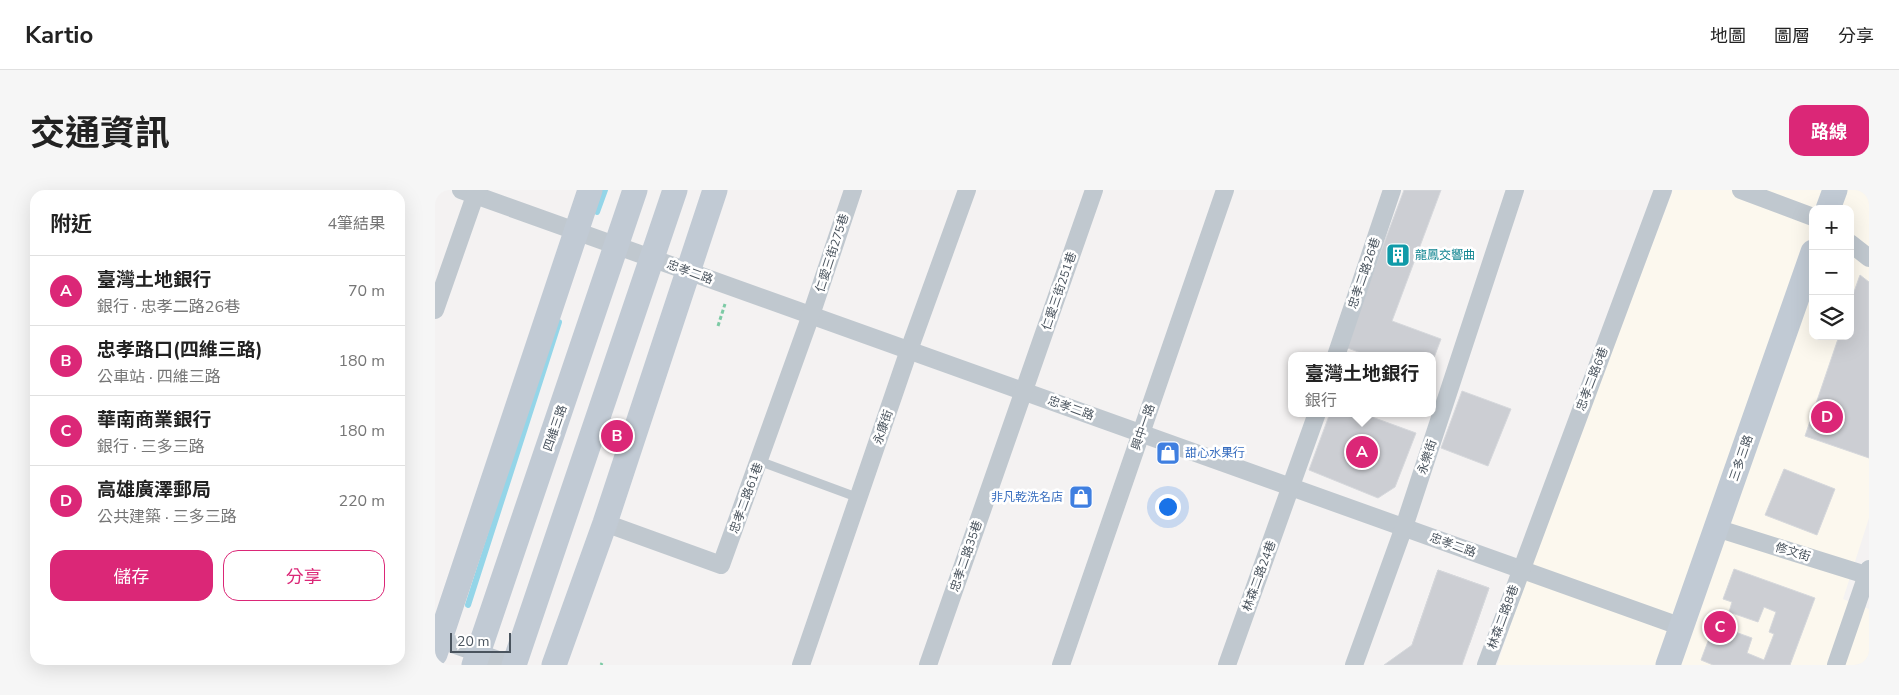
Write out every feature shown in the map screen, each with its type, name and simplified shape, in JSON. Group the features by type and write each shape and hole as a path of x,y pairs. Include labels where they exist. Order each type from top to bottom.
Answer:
{"street":[{"path":"590,190 437,644 476,659 513,665 675,190"},
{"name":"四維三路","path":"476,659 635,190"},
{"path":"554,665 605,524 715,190"},
{"name":"仁愛三街275巷","path":"811,315 853,190"},
{"name":"永康街","path":"801,665 909,350 967,190"},
{"name":"仁愛三街251巷","path":"1024,391 1094,190"},
{"name":"興中一路","path":"1061,665 1225,190"},
{"name":"忠孝二路26巷","path":"1337,352 1392,190"},
{"name":"永樂街","path":"1354,665 1404,527 1515,190"},
{"name":"忠孝二路6巷","path":"1521,569 1663,190"},
{"path":"1741,190 1809,216"},
{"path":"1829,205 1835,190"},
{"path":"435,310 471,192"},
{"name":"忠孝二路","path":"471,192 1682,626"},
{"path":"1854,246 1869,258"},
{"name":"三多三路","path":"1669,665 1809,263"},
{"name":"忠孝二路61巷","path":"605,524 721,565 811,315"},
{"name":"忠孝二路35巷","path":"928,665 1024,391"},
{"path":"1292,487 1316,417"},
{"name":"林森二路24巷","path":"1227,665 1292,487"},
{"name":"修文街","path":"1716,528 1868,573"},
{"name":"林森二路8巷","path":"1486,665 1521,569"},
{"path":"1836,665 1868,573"}],"lane":[{"path":"759,461 859,498"}],"shaded area":[{"path":"1673,190 1869,190 1869,518 1843,599 1869,609 1869,665 1497,665 1535,553"}],"building":[{"name":"龍鳳交響曲","path":"1404,190 1441,190 1392,321 1441,339 1436,352 1358,352 1345,347"},
{"path":"1860,275 1869,282 1869,458 1805,436 1838,340 1854,340 1854,292"},
{"path":"1462,391 1511,409 1488,466 1441,448"},
{"path":"1329,417 1372,417 1416,433 1395,487 1378,498 1309,470"},
{"path":"1784,469 1835,489 1817,535 1765,515"},
{"path":"1734,569 1815,598 1790,665 1713,665 1701,660 1710,636 1720,639 1724,628 1752,638 1747,653 1764,660 1774,634 1769,632 1776,612 1764,607 1758,622 1729,612 1732,602 1723,599"},
{"path":"1438,570 1489,588 1469,645 1449,638 1443,656 1412,645"},
{"path":"1438,570 1489,588 1462,665 1384,665 1412,645"}],"waterway":[{"path":"597,212 605,190"},
{"path":"468,605 559,322"}],"place":[{"name":"龍鳳交響曲","path":"1398,255"},
{"name":"高雄廣澤郵局","path":"1827,417"},
{"name":"忠孝路口(四維三路)","path":"617,436"},
{"name":"臺灣土地銀行","path":"1362,452"},
{"name":"甜心水果行","path":"1168,453"},
{"name":"非凡乾洗名店","path":"1081,497"},
{"name":"華南商業銀行","path":"1720,627"}]}
